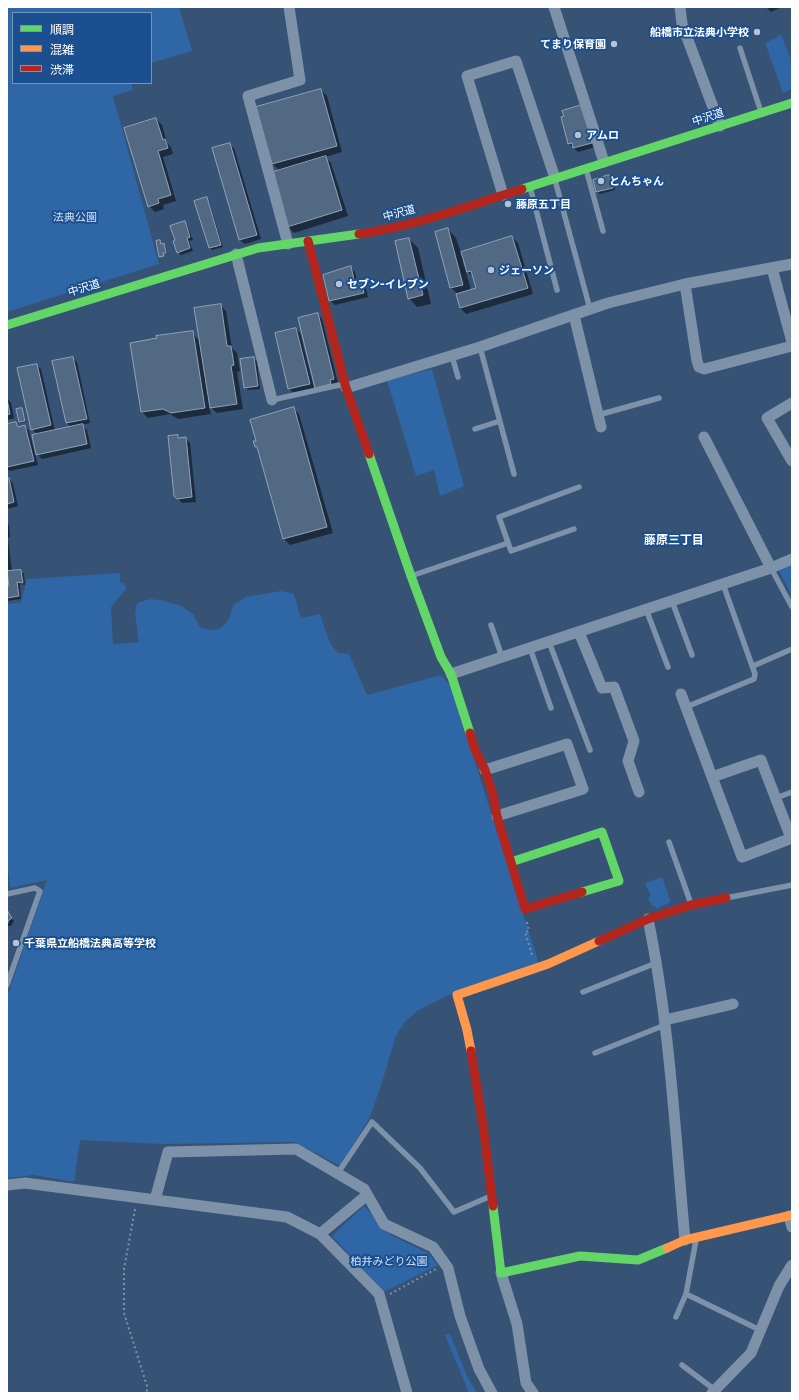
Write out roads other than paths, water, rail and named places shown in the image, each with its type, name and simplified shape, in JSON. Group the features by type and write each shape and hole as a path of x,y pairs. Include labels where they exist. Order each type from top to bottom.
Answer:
{"street":[{"path":"288,244 248,96 300,80 289,7"},
{"path":"554,7 604,162"},
{"path":"680,7 682,24 720,126"},
{"path":"503,195 467,76 516,61 555,178"},
{"name":"中沢道","path":"7,325 258,248 380,231 434,217 792,103"},
{"path":"308,241 346,386 411,576 441,657 451,674 475,750 485,770 493,795 497,816 525,909 619,880 602,832 511,862"},
{"path":"236,254 272,400"},
{"path":"346,386 452,356 608,303 685,284 792,264"},
{"path":"772,268 792,342"},
{"path":"685,284 699,367 704,369 792,346"},
{"path":"574,315 601,428"},
{"path":"792,403 767,418 792,461"},
{"path":"704,437 771,568"},
{"path":"451,674 771,568 792,559"},
{"path":"579,632 602,688 614,687 634,741 628,761 639,792"},
{"path":"681,694 686,707 712,777 742,857 792,838 761,760 712,777"},
{"path":"485,770 567,744 583,789 497,816"},
{"path":"533,1393 526,1383 517,1324 501,1273 483,1125 467,1030 457,994 548,964 648,919 691,904 726,898"},
{"path":"648,919 657,962 665,1022 686,1240"},
{"path":"665,1022 732,1004"},
{"path":"155,1200 168,1152 296,1149 338,1173 364,1189 384,1224 433,1247 446,1264 460,1316 479,1369 492,1393"},
{"path":"7,1185 25,1183 288,1218 320,1234 379,1294 407,1393"},
{"path":"320,1234 367,1195"},
{"path":"501,1273 580,1256 638,1260 686,1240 791,1219"},
{"path":"714,1392 751,1353 779,1286 792,1265"}],"lane":[{"path":"740,48 761,113"},
{"path":"586,168 603,231"},
{"path":"555,178 590,309"},
{"path":"529,186 557,290"},
{"path":"480,347 514,474"},
{"path":"452,356 458,378"},
{"path":"272,400 346,386"},
{"path":"598,415 659,398"},
{"path":"475,429 500,421"},
{"path":"574,528 511,551 499,517 579,487"},
{"path":"411,576 508,543"},
{"path":"771,568 792,607"},
{"path":"686,707 754,678 755,674 753,666 723,584"},
{"path":"672,601 692,655"},
{"path":"646,609 668,667"},
{"path":"491,625 502,657"},
{"path":"549,642 590,750"},
{"path":"530,648 551,708"},
{"path":"753,666 792,650"},
{"path":"776,798 792,792"},
{"path":"669,842 691,904"},
{"path":"726,898 792,885"},
{"path":"7,894 35,888 40,891 7,985"},
{"path":"582,992 657,962"},
{"path":"595,1053 665,1022"},
{"path":"338,1173 372,1122 420,1168 454,1212 492,1196"},
{"path":"676,1317 686,1294 697,1238"},
{"path":"686,1294 760,1330"},
{"path":"682,1364 714,1392"}],"place":[{"name":"船橋市立法典小学校","path":"757,32"},
{"name":"てまり保育園","path":"614,44"},
{"name":"アムロ","path":"578,135"},
{"name":"とんちゃん","path":"601,181"},
{"name":"藤原五丁目","path":"508,204"},
{"name":"ジェーソン","path":"491,270"},
{"name":"セブン-イレブン","path":"339,284"},
{"name":"千葉県立船橋法典高等学校","path":"16,943"}],"district":[{"name":"藤原三丁目","path":"674,540"}],"park label":[{"name":"法典公園","path":"75,217"},
{"name":"柏井みどり公園","path":"389,1261"}]}
